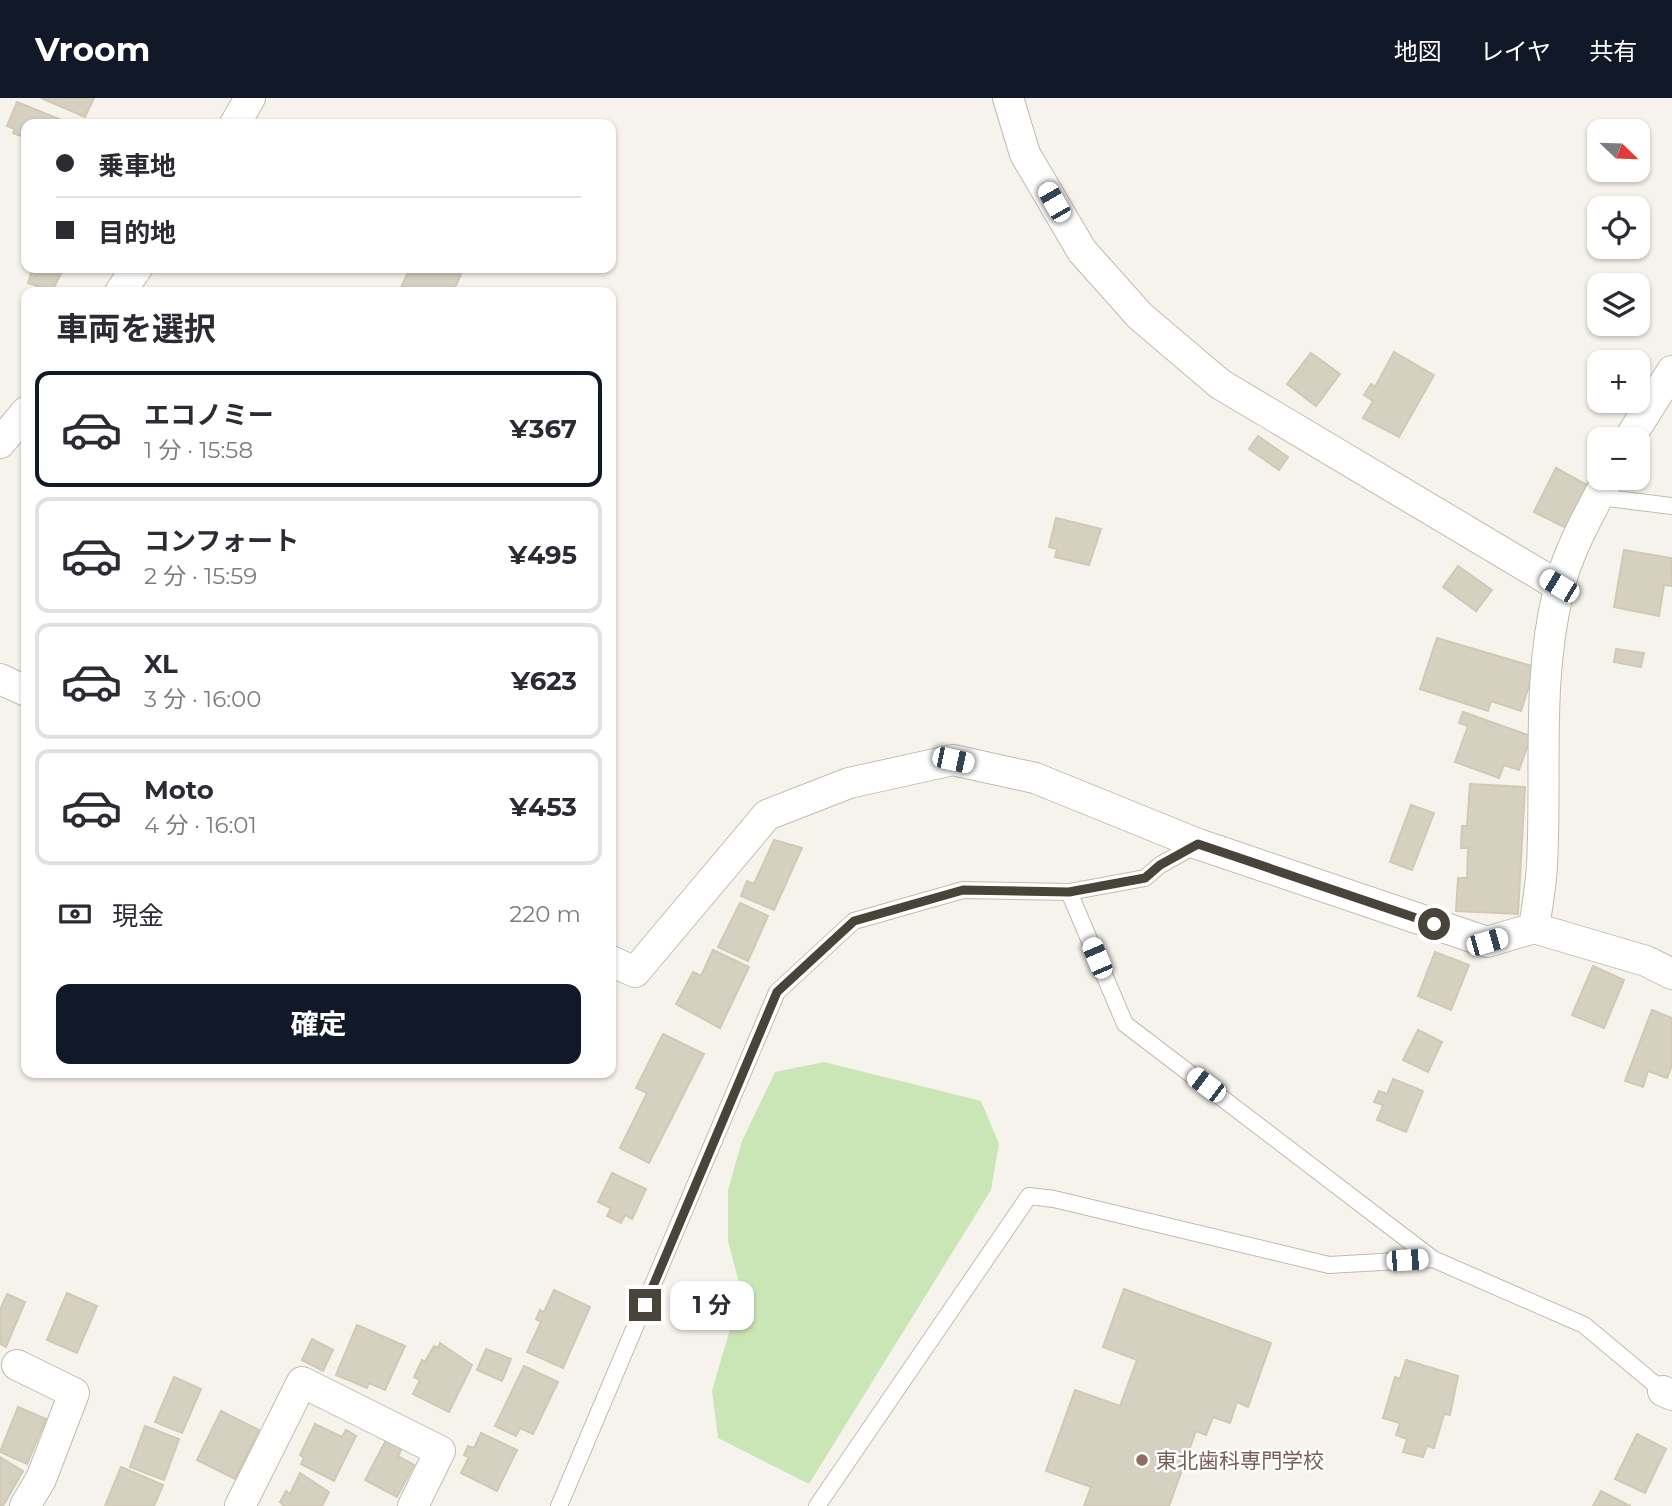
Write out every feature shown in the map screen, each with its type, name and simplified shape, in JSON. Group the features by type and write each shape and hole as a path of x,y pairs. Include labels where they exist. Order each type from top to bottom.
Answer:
{"street":[{"path":"238,119 250,98"},
{"path":"1008,98 1025,154 1082,251 1140,316 1220,384 1559,586"},
{"path":"1637,427 1672,371"},
{"path":"0,443 21,418"},
{"path":"1534,928 1542,866 1542,714 1559,586 1579,535 1602,490"},
{"path":"0,679 21,689"},
{"path":"616,963 635,972 767,815 849,783 953,760 1035,778 1198,844 1487,942 1534,928 1646,961 1672,974"},
{"path":"17,1365 74,1393 41,1479 25,1506"},
{"path":"240,1506 302,1382 440,1451 412,1506"}],"lane":[{"path":"1614,490 1672,506"},
{"path":"559,1506 777,992 854,921 963,890 1069,892 1145,878 1160,865 1198,844"},
{"path":"1069,892 1125,1024 1433,1259 1584,1325 1667,1393"},
{"path":"817,1506 1029,1196 1054,1199 1329,1265 1433,1259"}],"green space":[{"path":"824,1062 981,1101 999,1144 991,1190 809,1484 718,1438 712,1391 741,1291 728,1241 728,1190 742,1141 775,1072"}],"building":[{"path":"41,98 94,98 85,117"},
{"path":"17,102 59,119 21,119 21,136 13,133 15,129 7,126"},
{"path":"31,273 61,273 54,287 40,287 28,283"},
{"path":"408,273 462,273 455,287 401,287"},
{"path":"1394,352 1434,375 1399,437 1363,418 1373,401 1364,395 1371,384 1375,387"},
{"path":"1311,353 1340,374 1316,406 1287,384"},
{"path":"1258,436 1288,457 1279,470 1249,449"},
{"path":"1556,468 1587,485 1566,528 1534,512"},
{"path":"1056,518 1101,529 1089,565 1055,557 1057,549 1049,547"},
{"path":"1624,550 1671,558 1672,586 1664,585 1659,616 1614,607"},
{"path":"1458,566 1492,590 1476,611 1443,587"},
{"path":"1437,638 1535,667 1521,711 1491,701 1488,711 1420,689"},
{"path":"1616,649 1644,653 1641,667 1614,662"},
{"path":"1463,712 1531,736 1519,770 1504,765 1499,778 1455,762 1468,726 1459,723"},
{"path":"1470,784 1525,787 1518,914 1456,911 1458,878 1467,878 1468,848 1461,848 1462,826 1467,826"},
{"path":"1411,805 1434,813 1412,870 1390,862"},
{"path":"774,840 802,848 774,910 741,896 747,881 754,884"},
{"path":"740,903 768,916 748,961 718,947"},
{"path":"713,950 749,967 720,1028 676,1004 693,972 701,976"},
{"path":"1435,952 1469,965 1451,1010 1418,996"},
{"path":"1593,966 1624,980 1604,1028 1572,1015"},
{"path":"1652,1010 1672,1018 1672,1065 1667,1078 1648,1071 1643,1087 1625,1081"},
{"path":"1418,1030 1442,1042 1428,1072 1403,1060"},
{"path":"663,1034 704,1054 649,1163 620,1148 647,1093 636,1088"},
{"path":"1393,1079 1423,1091 1406,1132 1377,1120 1383,1105 1374,1102 1379,1091 1387,1094"},
{"path":"612,1173 646,1189 632,1219 625,1215 621,1223 607,1216 611,1208 598,1202"},
{"name":"東北歯科専門学校","path":"1124,1289 1271,1343 1248,1407 1237,1402 1230,1423 1213,1417 1206,1435 1196,1431 1169,1506 1084,1506 1091,1487 1046,1471 1075,1390 1120,1406 1137,1360 1103,1347"},
{"path":"554,1290 590,1307 563,1368 527,1352 541,1322 536,1319 540,1310 544,1312"},
{"path":"67,1293 97,1306 77,1353 47,1340"},
{"path":"7,1294 25,1302 6,1347 0,1344 0,1310"},
{"path":"357,1325 405,1346 385,1390 369,1383 367,1388 336,1375"},
{"path":"312,1339 333,1350 323,1371 302,1360"},
{"path":"440,1343 472,1365 449,1412 413,1394 420,1380 414,1377 422,1360 425,1362 434,1346 438,1348"},
{"path":"486,1349 511,1359 502,1381 477,1370"},
{"path":"1406,1360 1458,1376 1450,1415 1444,1414 1434,1448 1427,1446 1423,1457 1403,1452 1407,1439 1396,1435 1400,1423 1383,1418 1395,1377 1400,1379"},
{"path":"524,1366 558,1382 533,1434 520,1428 516,1436 495,1426"},
{"path":"174,1377 201,1389 182,1433 155,1422"},
{"path":"18,1407 46,1419 27,1464 0,1452"},
{"path":"221,1411 259,1430 235,1479 197,1460"},
{"path":"315,1424 342,1437 346,1430 356,1436 334,1481 301,1464 304,1458 300,1455"},
{"path":"145,1426 179,1439 164,1480 130,1467"},
{"path":"481,1433 517,1450 497,1491 461,1473 469,1457 464,1455 468,1446 474,1448"},
{"path":"1637,1434 1666,1449 1645,1493 1615,1479"},
{"path":"386,1440 402,1448 398,1456 414,1465 397,1497 365,1480"},
{"path":"0,1457 23,1471 3,1506 0,1506"},
{"path":"121,1467 163,1485 154,1506 105,1506"},
{"path":"300,1473 329,1492 322,1506 284,1506 280,1502 286,1491 290,1494"},
{"path":"1601,1491 1628,1505 1631,1506 1593,1506"}],"place":[{"name":"東北歯科専門学校","path":"1142,1460"}],"route":[{"path":"645,1305 777,992 854,921 963,890 1069,892 1145,878 1160,865 1198,844 1434,924"}]}
